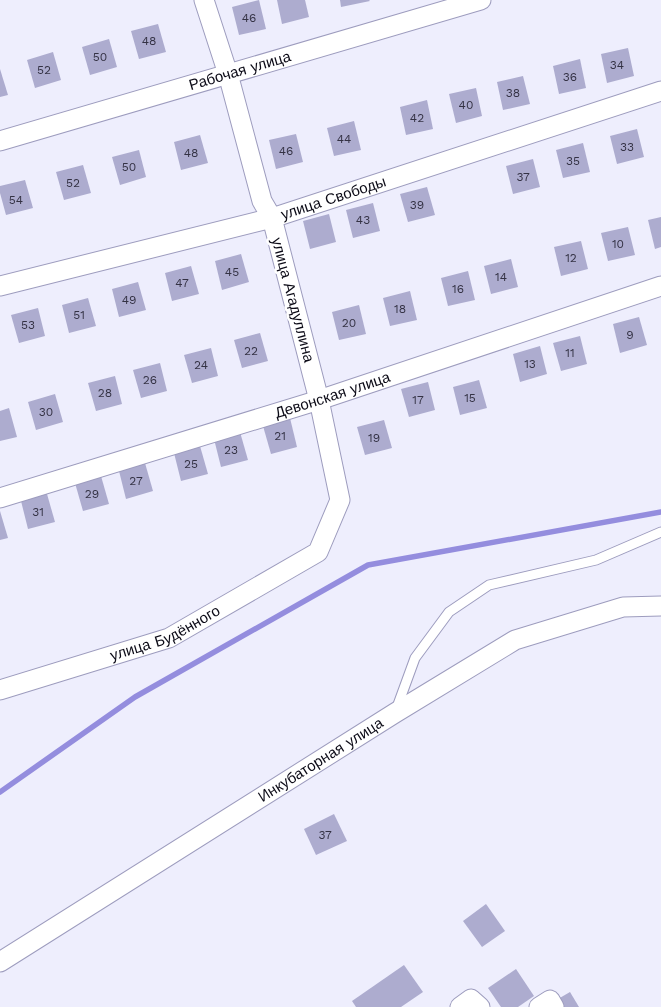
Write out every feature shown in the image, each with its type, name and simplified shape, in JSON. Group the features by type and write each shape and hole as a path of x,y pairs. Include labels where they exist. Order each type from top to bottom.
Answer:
{"street":[{"name":"улица Агадуллина","path":"204,0 228,74 262,201 272,218 319,400 340,500 318,552"},
{"name":"Рабочая улица","path":"0,141 481,0"},
{"name":"улица Свободы","path":"0,286 272,218 661,91"},
{"name":"Девонская улица","path":"0,498 319,400 661,286"},
{"name":"улица Будённого","path":"0,690 169,638 318,552"},
{"name":"Инкубаторная улица","path":"0,962 395,713 515,640 623,607 661,606"},
{"path":"460,1007 471,999 480,1007"},
{"path":"539,1007 550,1000 554,1007"}],"lane":[{"path":"395,713 415,658 449,612 489,585 596,560 661,532"}],"building":[{"path":"259,0 266,29 239,35 232,7"},
{"path":"277,0 305,0 309,17 282,24"},
{"path":"340,0 369,0 370,1 341,7"},
{"path":"158,24 166,52 139,59 131,31"},
{"path":"109,39 117,67 90,75 82,47"},
{"path":"628,48 634,76 607,83 601,54"},
{"path":"53,52 61,80 35,88 27,60"},
{"path":"580,59 586,88 559,94 553,66"},
{"path":"0,69 8,95 0,97"},
{"path":"523,76 530,104 503,110 497,82"},
{"path":"476,88 482,116 456,123 449,94"},
{"path":"427,100 433,129 406,135 400,107"},
{"path":"354,121 361,150 334,156 327,128"},
{"path":"637,129 644,157 617,164 610,136"},
{"path":"296,134 303,162 276,169 269,140"},
{"path":"200,135 208,163 181,170 174,142"},
{"path":"583,143 590,172 563,178 556,150"},
{"path":"139,150 146,177 120,185 112,157"},
{"path":"533,159 540,187 513,194 506,166"},
{"path":"83,165 91,193 64,200 56,172"},
{"path":"25,180 33,208 6,215 0,186"},
{"path":"427,187 435,215 408,222 400,194"},
{"path":"373,203 380,231 353,238 346,210"},
{"path":"329,214 336,242 310,249 303,221"},
{"path":"661,217 661,247 655,249 648,220"},
{"path":"628,227 635,255 608,261 601,233"},
{"path":"581,241 588,269 561,276 554,247"},
{"path":"241,254 249,282 222,290 215,261"},
{"path":"511,259 518,287 491,294 484,266"},
{"path":"191,266 199,294 172,301 165,273"},
{"path":"468,271 475,300 448,306 441,278"},
{"path":"138,282 146,310 119,317 112,289"},
{"path":"410,291 417,320 390,326 383,298"},
{"path":"88,298 96,326 69,333 62,305"},
{"path":"359,305 366,334 339,340 332,312"},
{"path":"38,308 45,336 19,343 11,315"},
{"path":"639,317 647,345 620,353 613,324"},
{"path":"260,333 268,361 242,368 234,340"},
{"path":"580,336 587,364 561,371 553,343"},
{"path":"540,346 547,374 520,382 513,354"},
{"path":"211,348 218,376 192,383 184,355"},
{"path":"160,363 167,391 141,398 133,370"},
{"path":"115,376 122,404 96,411 88,383"},
{"path":"479,380 487,408 460,415 453,387"},
{"path":"428,382 435,410 409,417 401,389"},
{"path":"55,394 63,422 36,430 28,402"},
{"path":"9,408 17,437 0,441 0,411"},
{"path":"290,418 297,447 271,454 263,426"},
{"path":"384,420 392,448 365,455 357,427"},
{"path":"240,432 248,460 221,467 214,439"},
{"path":"200,446 208,474 181,481 174,453"},
{"path":"145,463 153,491 126,499 119,471"},
{"path":"101,476 109,504 83,511 75,483"},
{"path":"47,494 55,522 28,529 21,501"},
{"path":"0,511 8,538 0,540"},
{"path":"334,814 347,841 316,855 304,829"},
{"path":"486,904 505,931 482,947 463,921"},
{"path":"404,965 423,992 401,1007 356,1007 352,1001"},
{"path":"516,969 534,996 518,1007 501,1007 488,988"},
{"path":"570,992 579,1007 563,1007 558,999"}],"waterway":[{"path":"0,792 135,697 368,565 661,512"}]}
